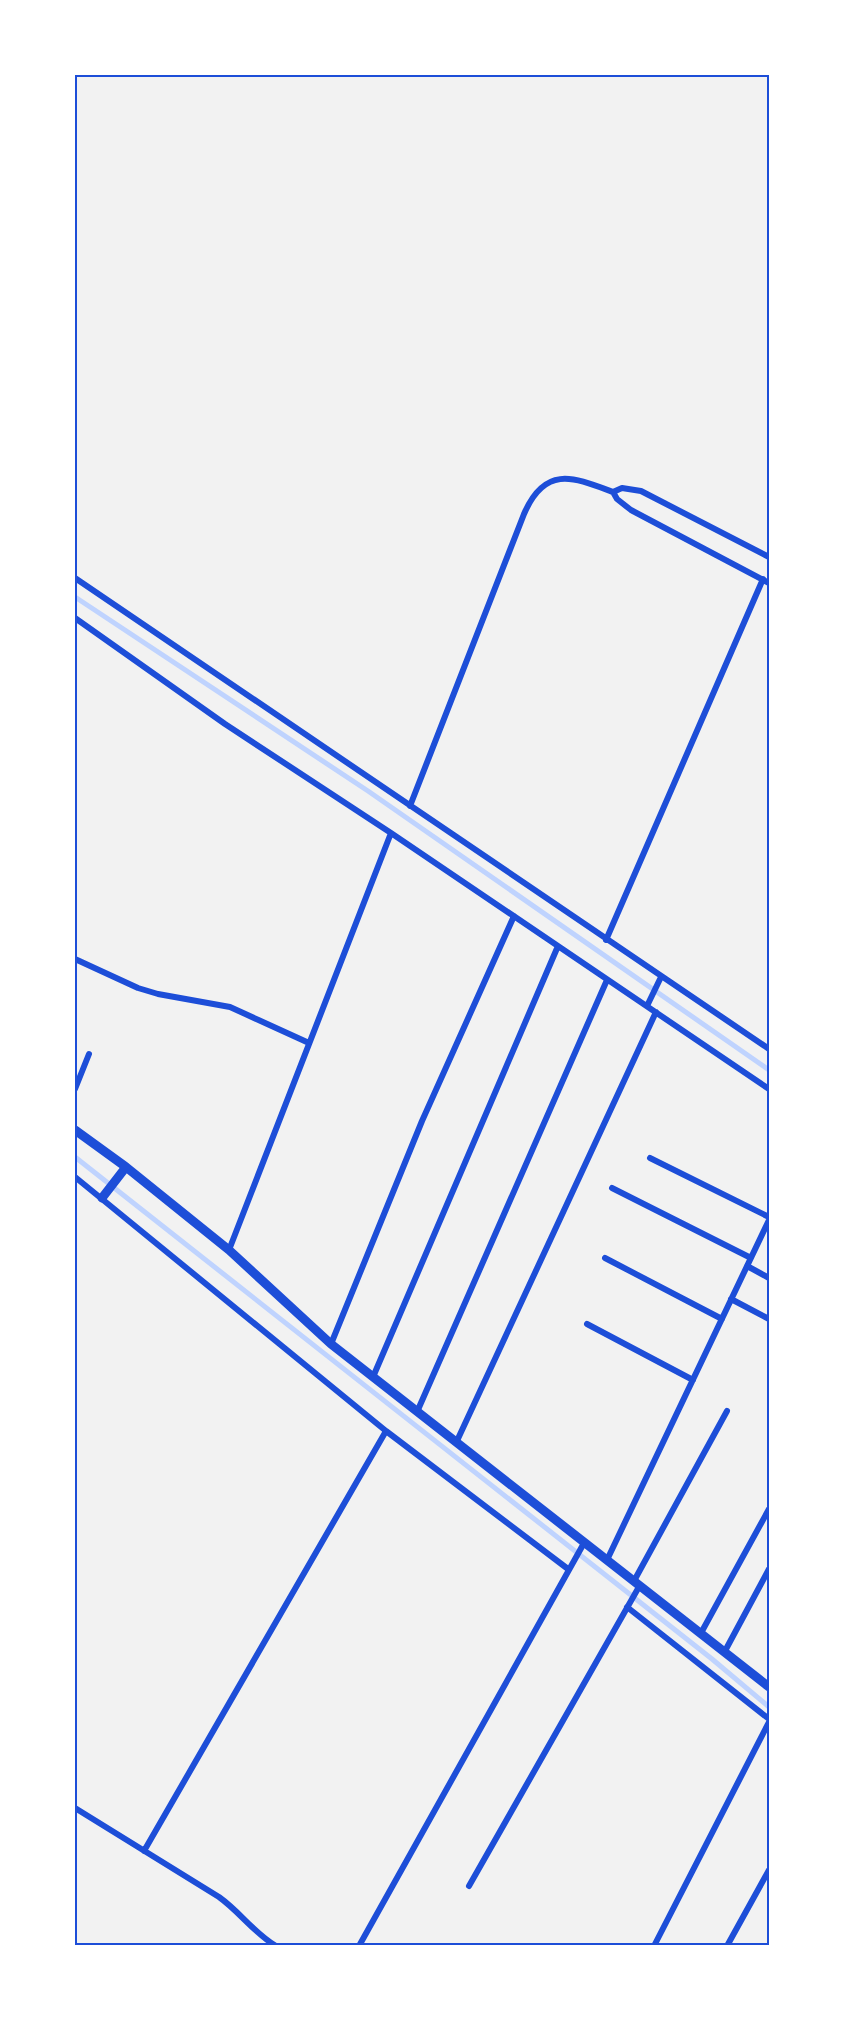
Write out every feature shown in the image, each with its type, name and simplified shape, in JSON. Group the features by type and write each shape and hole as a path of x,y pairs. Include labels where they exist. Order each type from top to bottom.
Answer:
{"street":[{"path":"410,806 531,497 544,484 561,478 579,479 613,492 631,510 766,581 606,940"},
{"path":"613,492 622,488 641,491 769,557"},
{"path":"75,578 661,978 769,1049"},
{"path":"75,618 225,724 391,833 769,1089"},
{"path":"229,1250 391,833"},
{"path":"331,1344 422,1121 514,916"},
{"path":"373,1377 558,946"},
{"path":"75,959 138,988 158,994 230,1007 309,1043"},
{"path":"647,1006 661,978"},
{"path":"417,1412 608,980"},
{"path":"456,1443 656,1012"},
{"path":"75,1089 89,1054"},
{"path":"75,1130 123,1170 229,1250 331,1344 583,1545 607,1560 637,1586 725,1651 769,1688"},
{"path":"607,1560 769,1219 650,1158"},
{"path":"104,1195 123,1170"},
{"path":"75,1178 104,1195 386,1431 568,1569"},
{"path":"612,1188 751,1258"},
{"path":"605,1258 722,1319"},
{"path":"747,1266 769,1278"},
{"path":"732,1299 769,1319"},
{"path":"587,1324 693,1380"},
{"path":"469,1886 631,1600 727,1411"},
{"path":"144,1851 386,1431"},
{"path":"701,1633 769,1509"},
{"path":"359,1946 583,1545"},
{"path":"725,1651 769,1569"},
{"path":"627,1607 769,1721 654,1946"},
{"path":"75,1808 219,1896 235,1908 258,1934 276,1946"},
{"path":"727,1946 769,1870"}],"waterway":[{"path":"75,597 368,791 769,1070"},
{"path":"75,1157 712,1659 769,1707"}]}
